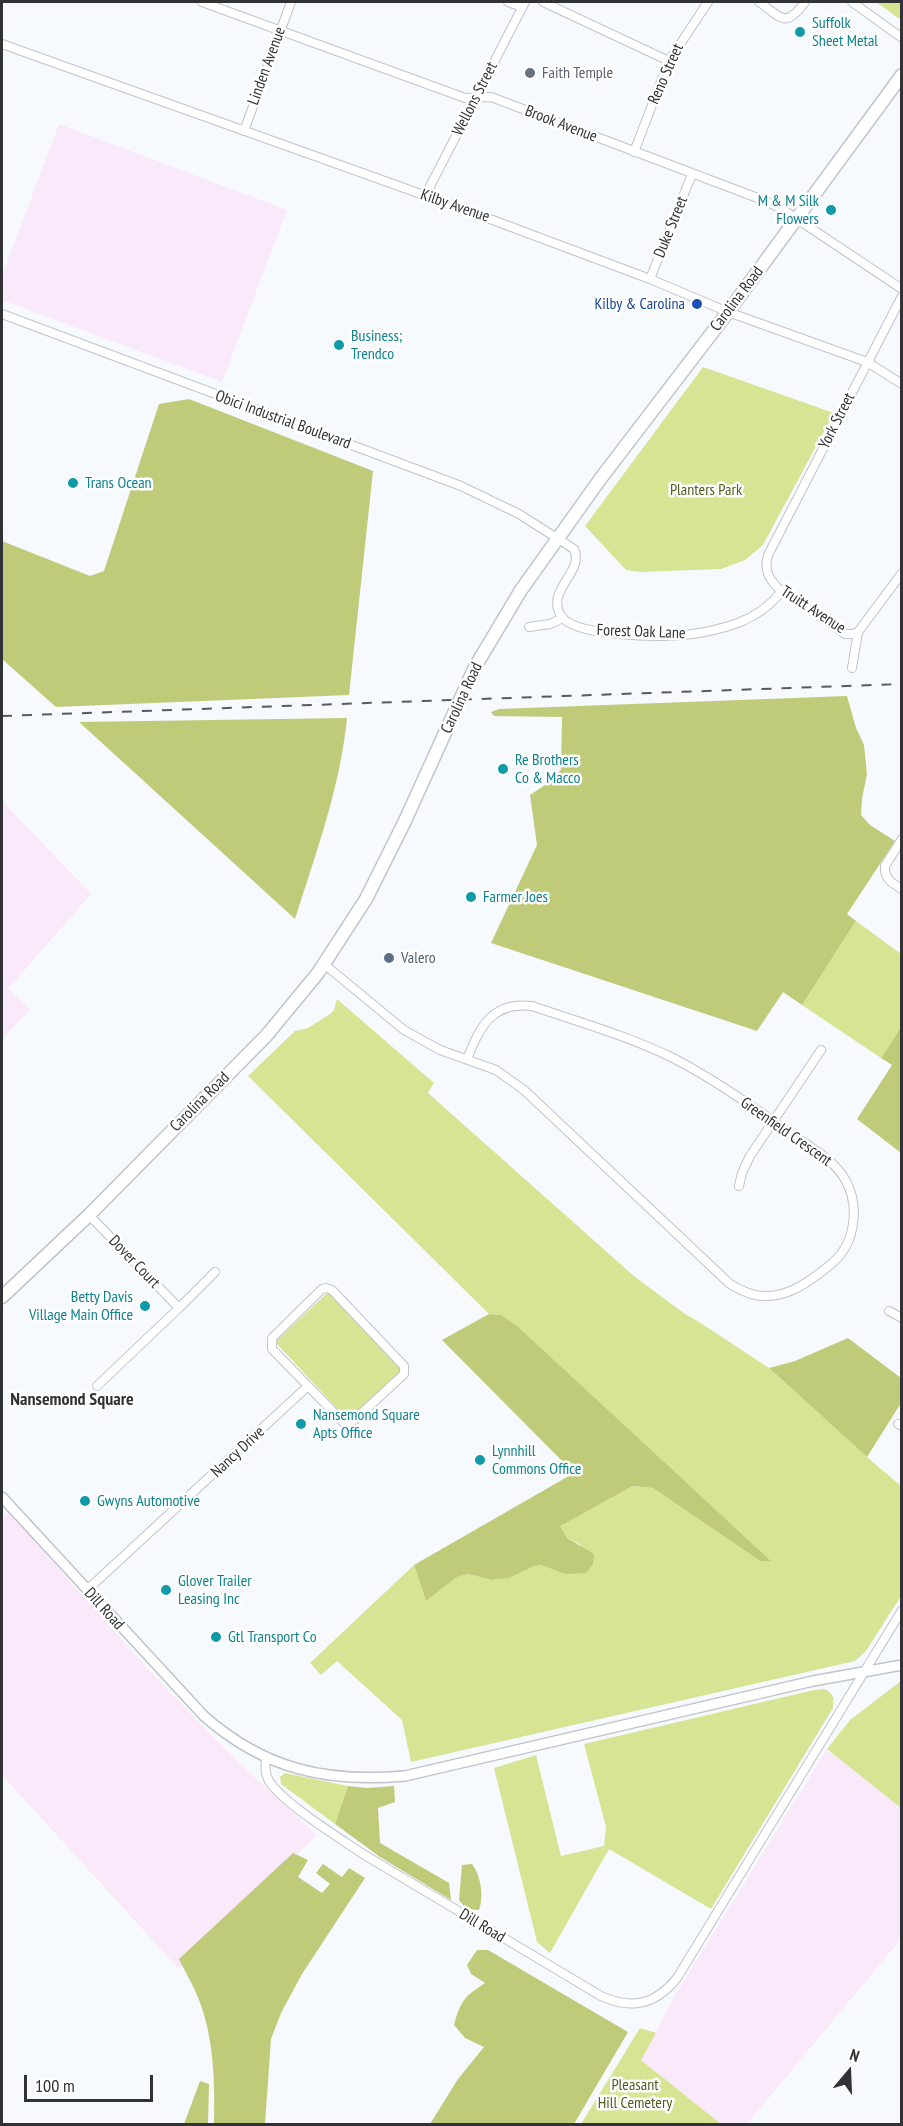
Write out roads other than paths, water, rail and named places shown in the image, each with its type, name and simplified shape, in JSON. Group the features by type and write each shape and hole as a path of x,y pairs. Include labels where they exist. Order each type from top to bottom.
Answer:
{"main road":[{"name":"Carolina Road","path":"2,1297 89,1215 266,1036 324,964 362,906 381,870 484,651 521,590 640,426 728,312 902,75"}],"street":[{"name":"Brook Avenue","path":"202,2 465,98 491,97 763,200 782,209 902,290"},
{"name":"Linden Avenue","path":"244,131 291,2"},
{"path":"508,2 524,4"},
{"path":"543,2 669,61"},
{"name":"Reno Street","path":"634,152 669,61 708,2"},
{"path":"759,2 787,19 795,15 805,2"},
{"path":"852,2 902,38"},
{"name":"Wellons Street","path":"425,196 524,4"},
{"name":"Kilby Avenue","path":"2,44 650,279 728,312 867,362 902,384"},
{"name":"Duke Street","path":"650,279 692,174"},
{"name":"York Street","path":"772,546 902,296"},
{"name":"Obici Industrial Boulevard","path":"2,314 461,486 519,514 558,538"},
{"path":"529,627 550,624 563,618 558,607 558,599 566,578 576,564 577,557 574,549 558,538"},
{"name":"Truitt Avenue","path":"772,546 766,570 782,591 845,634 858,632"},
{"path":"852,668 858,632 902,573"},
{"name":"Forest Oak Lane","path":"563,618 585,629 609,633 684,635 739,622 757,614 782,591"},
{"path":"902,839 885,866 885,875 902,889"},
{"name":"Greenfield Crescent","path":"324,964 404,1030 440,1050 496,1070 524,1090 739,1290 763,1296 775,1296 796,1290 834,1262 846,1246 854,1224 853,1199 841,1174 824,1157 773,1121 673,1058 532,1006 515,1005 496,1012 483,1025 467,1059"},
{"path":"739,1186 747,1161 821,1050"},
{"name":"Dover Court","path":"89,1215 179,1308"},
{"path":"97,1386 215,1272"},
{"path":"330,1288 404,1366 405,1370 404,1374 349,1425 346,1425 308,1386 272,1348 272,1338 322,1289 330,1288"},
{"path":"889,1311 902,1318"},
{"name":"Nancy Drive","path":"87,1590 308,1386"},
{"name":"Dill Road","path":"2,1497 204,1716 237,1743 266,1758 268,1780 278,1791 327,1830 363,1854 601,1996 624,2004 640,2003 661,1994 677,1978 902,1610"},
{"path":"266,1758 309,1772 332,1776 373,1778 405,1776 865,1671 902,1665"}],"railway":[{"path":"2,716 902,684"}],"place":[{"name":"Suffolk Sheet Metal","path":"800,32"},
{"name":"Faith Temple","path":"530,73"},
{"name":"M & M Silk Flowers","path":"831,210"},
{"name":"Kilby & Carolina","path":"697,304"},
{"name":"Business; Trendco","path":"339,345"},
{"name":"Trans Ocean","path":"73,483"},
{"name":"Re Brothers Co & Macco","path":"503,769"},
{"name":"Farmer Joes","path":"471,897"},
{"name":"Valero","path":"389,958"},
{"name":"Betty Davis Village Main Office","path":"145,1306"},
{"name":"Nansemond Square Apts Office","path":"301,1424"},
{"name":"Lynnhill Commons Office","path":"480,1460"},
{"name":"Gwyns Automotive","path":"85,1501"},
{"name":"Glover Trailer Leasing Inc","path":"166,1590"},
{"name":"Gtl Transport Co","path":"216,1637"}],"district":[{"name":"Nansemond Square","path":"72,1400"}],"park label":[{"name":"Planters Park","path":"706,490"},
{"name":"Pleasant Hill Cemetery","path":"635,2094"}]}
